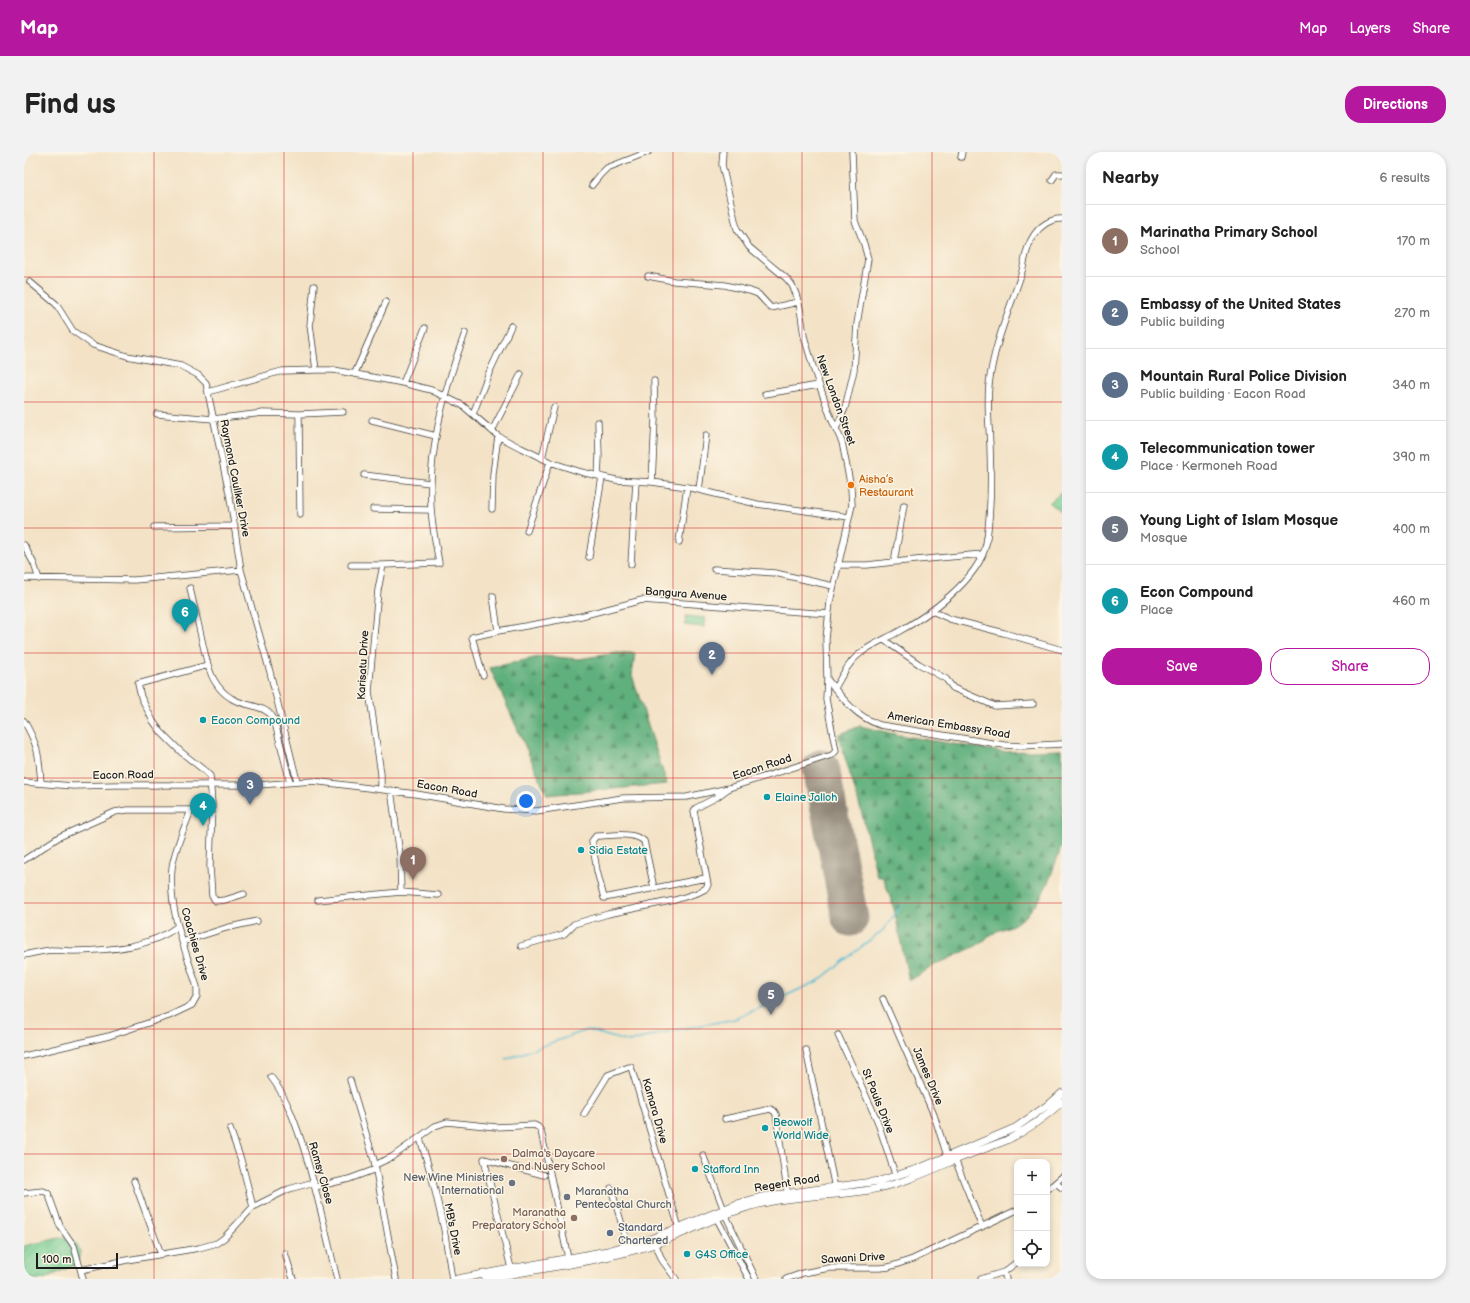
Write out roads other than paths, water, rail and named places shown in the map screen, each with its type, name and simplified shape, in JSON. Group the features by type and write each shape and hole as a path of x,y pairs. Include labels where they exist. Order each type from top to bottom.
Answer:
{"main road":[{"name":"Regent Road","path":"485,1277 511,1268 568,1258 602,1255 628,1246 654,1241 679,1228 725,1213 761,1197 869,1190 899,1183 1015,1128 1052,1102 1062,1093"},
{"name":"Regent Road","path":"788,1196 896,1177 951,1159 1018,1134 1062,1102"},
{"name":"Regent Road","path":"457,1279 485,1277 602,1255 654,1241 717,1219 725,1213"}],"street":[{"path":"592,185 600,174 607,168 648,152"},
{"name":"New London Street","path":"724,152 722,165 737,229 755,254 786,278 792,285 798,302 804,336 819,385 830,418 842,442 852,488 849,517 828,614 826,639 826,699 830,733"},
{"path":"836,429 845,408 854,370 857,324 868,259 855,221 852,152"},
{"path":"1052,180 1056,174 1062,174"},
{"path":"835,688 845,670 857,656 932,611 967,578 976,567 983,554 986,546 989,526 990,454 988,402 992,367 1009,307 1022,272 1028,247 1034,235 1046,223 1055,220 1062,220"},
{"path":"648,276 674,281 725,285 750,291 758,294 771,308 798,302"},
{"name":"Raymond Caullker Drive","path":"30,282 56,304 70,328 82,339 92,345 188,369 201,377 206,383 235,526 241,570 270,672 298,781"},
{"path":"314,286 310,325 316,370"},
{"path":"355,374 386,302"},
{"path":"473,414 488,375 511,326"},
{"path":"403,382 425,328"},
{"path":"351,565 439,563 431,510 430,482 436,436 454,362 464,333"},
{"path":"208,392 282,371 334,370 403,382 446,396 462,405 498,436 550,462 581,472 600,477 686,487 757,504 849,517"},
{"path":"492,431 521,374"},
{"path":"652,482 655,419 654,381"},
{"path":"765,394 819,385"},
{"path":"542,458 554,408"},
{"path":"157,414 213,419 263,413 299,414 342,412"},
{"path":"299,414 300,515"},
{"path":"372,420 436,436"},
{"path":"590,557 600,477 598,422"},
{"path":"699,490 706,435"},
{"path":"492,509 498,436"},
{"path":"526,531 550,462"},
{"path":"364,475 430,482"},
{"path":"631,564 636,481"},
{"path":"679,542 686,487"},
{"path":"894,562 904,505"},
{"path":"373,509 431,510"},
{"path":"154,527 235,526"},
{"path":"24,545 32,560 39,579"},
{"path":"838,565 867,566 894,562 983,554"},
{"name":"Karisatu Drive","path":"381,789 381,774 370,691 378,590 383,565"},
{"path":"714,569 775,572 833,586"},
{"path":"24,578 134,580 241,570"},
{"path":"190,588 208,665 213,679 230,697 241,704 263,710 272,715 290,782"},
{"path":"493,596 498,631"},
{"name":"Bangura Avenue","path":"483,675 471,638 472,637 581,616 642,600 828,614"},
{"path":"932,611 950,619 1062,650"},
{"path":"884,640 919,664 946,679 953,688 994,706 1033,704"},
{"path":"208,665 138,684 141,697 157,726 170,742 208,773 212,813 210,867 212,896 216,901 225,900 244,894"},
{"name":"American Embassy Road","path":"827,679 855,712 867,720 880,725 1004,745 1022,746 1062,744"},
{"path":"24,721 39,752 41,783"},
{"name":"Eacon Road","path":"24,782 73,786 149,784 210,786 258,785 313,781 391,790 504,809 536,811 623,798 687,797 729,788 832,755 836,751 830,733"},
{"path":"521,946 564,934 574,924 608,914 675,900 705,889 708,885 694,811 696,808 717,797 729,788"},
{"path":"391,790 400,854 401,892"},
{"path":"24,860 59,837 115,812 127,810 191,810 212,813"},
{"name":"Coachies Drive","path":"24,1056 109,1036 169,1016 192,1005 197,996 197,987 182,942 171,891 172,867 191,810"},
{"path":"654,888 644,841 640,837 630,835 596,836 592,841 597,871 604,898 706,878"},
{"path":"318,900 401,892 438,895"},
{"path":"182,942 226,928 256,921"},
{"path":"24,955 52,950 74,951 113,949 145,943 163,937 178,926"},
{"name":"James Drive","path":"883,999 934,1115 951,1159 982,1227"},
{"name":"St Pauls Drive","path":"838,1035 877,1120 896,1177"},
{"path":"806,1050 834,1188"},
{"name":"Kamara Drive","path":"584,1114 608,1075 631,1067 679,1228"},
{"name":"Ramsy Close","path":"271,1077 280,1088 292,1113 315,1184 337,1279"},
{"path":"350,1080 376,1167 396,1279"},
{"path":"725,1119 770,1109 774,1111 776,1114 788,1196"},
{"path":"81,1270 199,1248 217,1243 224,1238 253,1207 289,1189 349,1179 376,1167 436,1126 449,1122 496,1127 538,1127 541,1131 568,1258"},
{"path":"230,1129 241,1160 253,1207"},
{"name":"MB's Drive","path":"420,1138 432,1178 444,1229 452,1279"},
{"path":"703,1155 725,1213 756,1279"},
{"path":"511,1268 484,1159 544,1175"},
{"path":"1050,1188 1062,1177"},
{"path":"134,1181 161,1254"},
{"path":"1056,1183 1062,1188"},
{"path":"611,1188 628,1246"},
{"path":"24,1193 43,1190 48,1193 60,1226 74,1246 83,1279"},
{"name":"Sawani Drive","path":"786,1279 803,1273 829,1268 890,1267 913,1260 1014,1211"},
{"path":"717,1219 749,1279"},
{"path":"654,1241 662,1260 676,1279"},
{"path":"285,1253 293,1279"},
{"path":"981,1279 1004,1272 1014,1264"},
{"path":"1004,1272 1006,1279"}],"waterway":[{"path":"506,1059 587,1030 629,1042 670,1031 735,1019 818,981 883,930 903,904"}],"place":[{"name":"Aisha’s Restaurant","path":"851,485"},
{"name":"Econ Compound","path":"185,632"},
{"name":"Embassy of the United States","path":"712,675"},
{"name":"Eacon Compound","path":"203,720"},
{"name":"Elaine Jalloh","path":"767,797"},
{"name":"Mountain Rural Police Division","path":"250,805"},
{"name":"Telecommunication tower","path":"203,826"},
{"name":"Sidia Estate","path":"581,850"},
{"name":"Marinatha Primary School","path":"413,880"},
{"name":"Young Light of Islam Mosque","path":"771,1015"},
{"name":"Beowolf World Wide","path":"765,1128"},
{"name":"Dalma's Daycare and Nusery School","path":"504,1159"},
{"name":"Stafford Inn","path":"695,1169"},
{"name":"New Wine Ministries International","path":"512,1183"},
{"name":"Maranatha Pentecostal Church","path":"567,1197"},
{"name":"Maranatha Preparatory School","path":"574,1218"},
{"name":"Standard Chartered","path":"610,1233"},
{"name":"G4S Office","path":"687,1254"}]}
